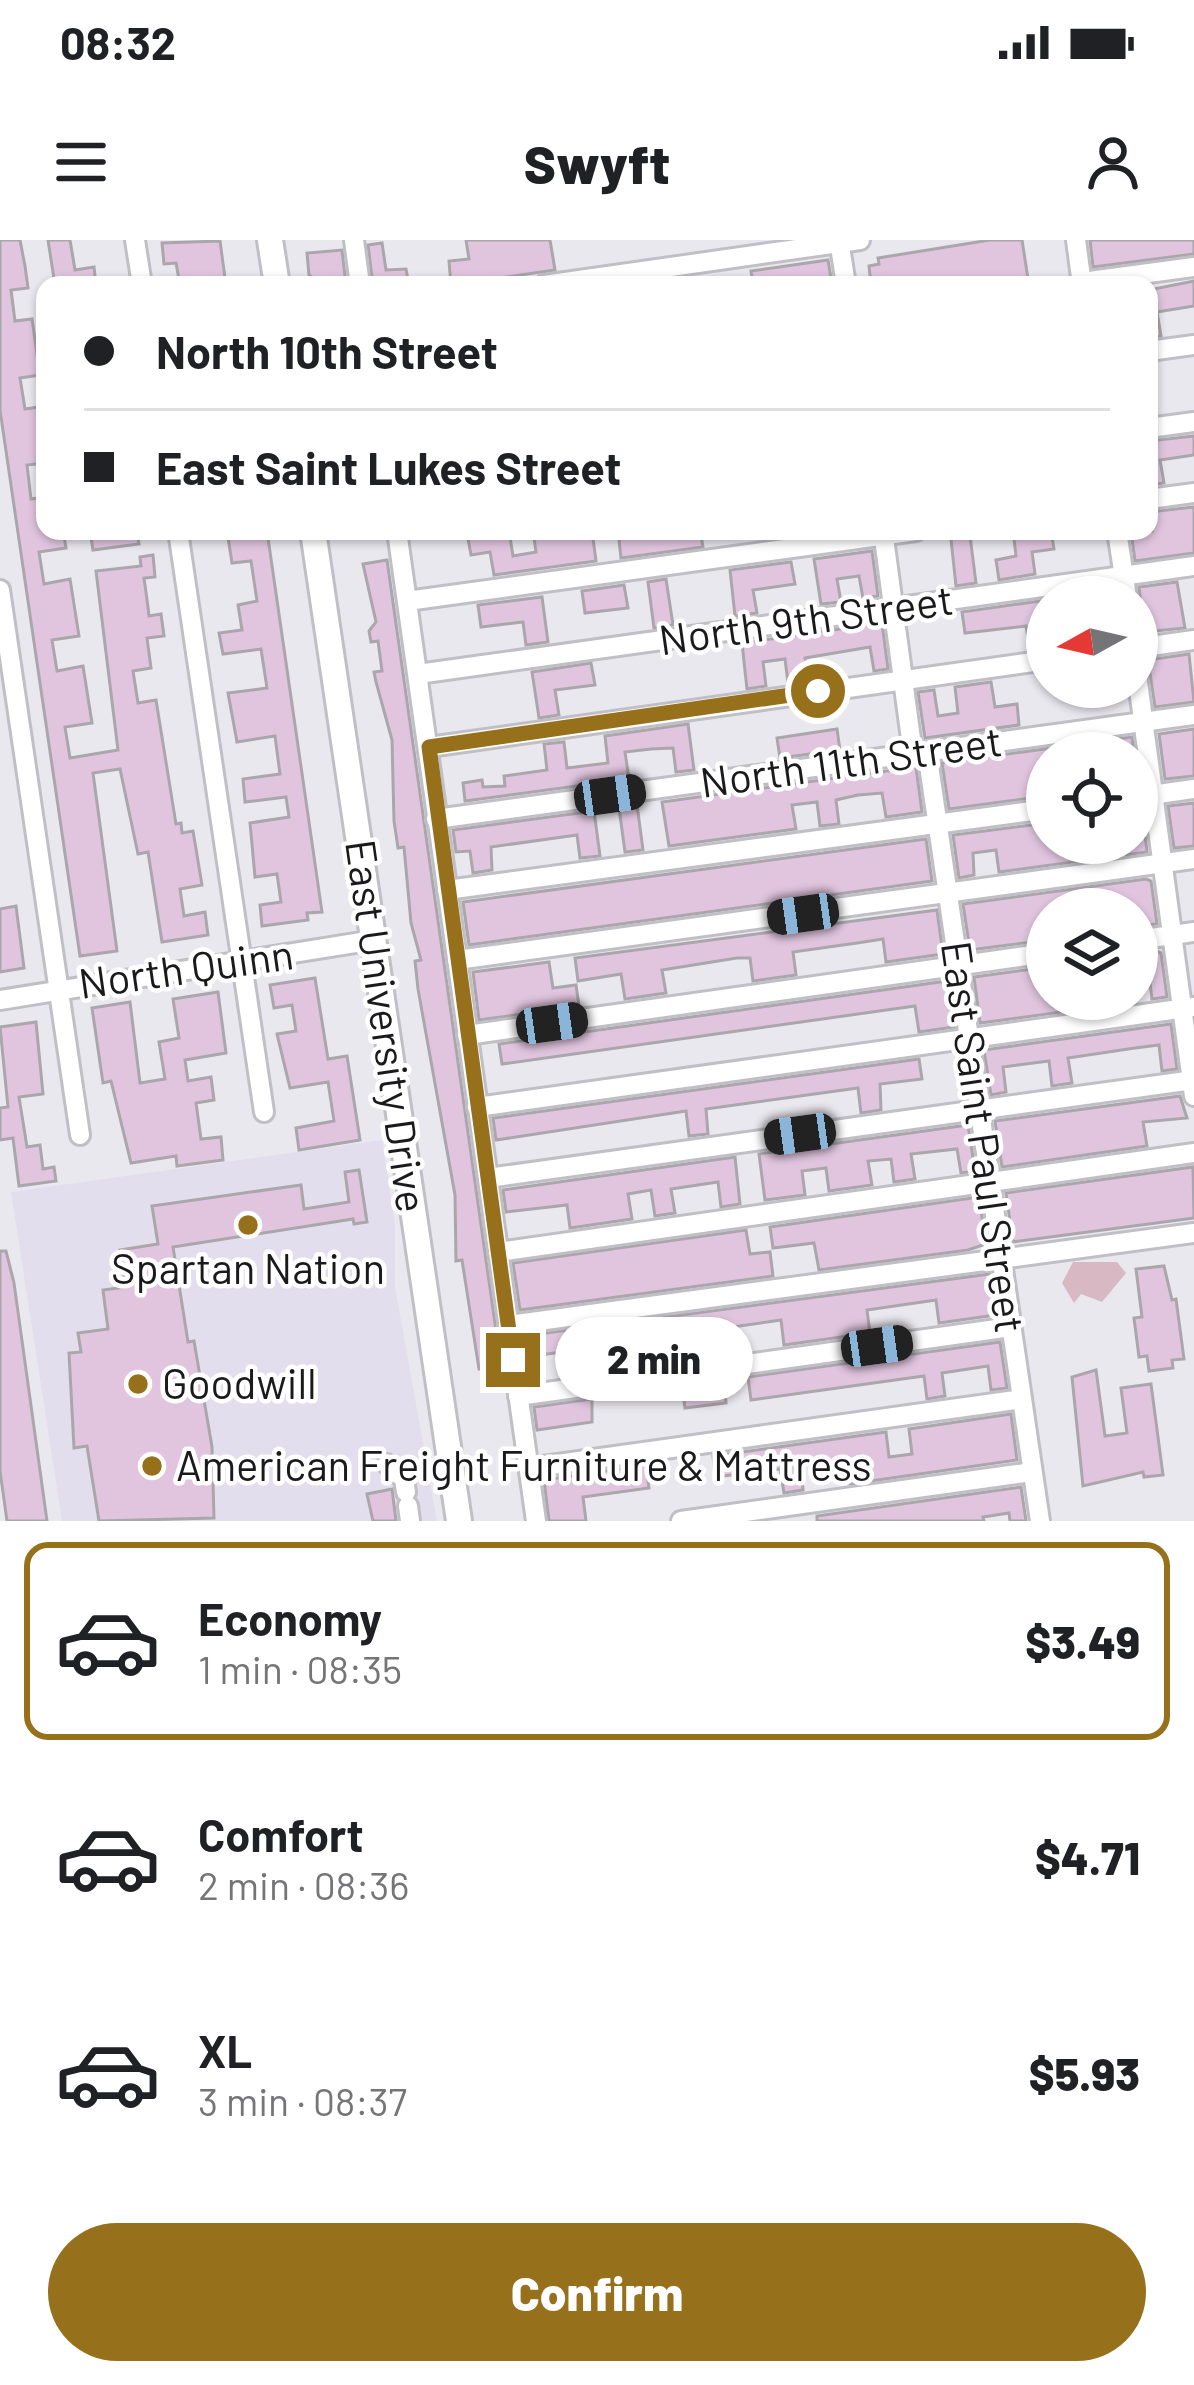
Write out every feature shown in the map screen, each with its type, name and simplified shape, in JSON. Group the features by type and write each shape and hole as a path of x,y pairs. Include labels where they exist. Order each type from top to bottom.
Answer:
{"main road":[{"path":"270,240 276,276"},
{"name":"East University Drive","path":"314,540 459,1521"}],"street":[{"path":"135,240 141,276"},
{"path":"354,240 359,276"},
{"path":"606,276 860,240"},
{"path":"1076,240 1081,276"},
{"path":"840,242 845,276"},
{"path":"1131,276 1194,267"},
{"path":"1158,350 1194,345"},
{"path":"1158,427 1194,422"},
{"path":"1158,498 1194,493"},
{"path":"179,540 264,1112"},
{"path":"398,540 536,1521"},
{"path":"407,601 834,540"},
{"name":"East Saint Paul Street","path":"884,540 905,679 938,824 1040,1521"},
{"path":"1118,540 1124,576"},
{"name":"North 9th Street","path":"1124,576 1194,566"},
{"path":"0,590 80,1135"},
{"name":"North 9th Street","path":"418,674 1026,590"},
{"path":"1158,645 1194,640"},
{"path":"429,747 1026,663"},
{"path":"1141,708 1142,732"},
{"name":"North 11th Street","path":"436,819 1194,715"},
{"path":"1158,793 1194,789"},
{"path":"447,890 1026,812"},
{"path":"488,1178 979,1109 1193,1086 1188,1008 1158,847"},
{"path":"457,961 1194,859"},
{"path":"1158,937 1194,932"},
{"name":"North Quinn","path":"0,1000 374,940"},
{"path":"467,1035 1026,956"},
{"path":"478,1107 1188,1008"},
{"path":"498,1252 1194,1153"},
{"path":"508,1325 1194,1233"},
{"path":"518,1396 1011,1327"},
{"path":"529,1468 1022,1399"},
{"path":"387,1464 404,1479 408,1506"},
{"path":"681,1521 1032,1472"}],"shaded area":[{"path":"382,1140 395,1225 395,1287 437,1521 62,1521 11,1192"},
{"path":"1073,1262 1117,1262 1126,1273 1102,1302 1081,1294 1074,1303 1062,1283"}],"building":[{"path":"0,240 20,240 28,288 11,290 15,321 32,319 36,347 36,376 20,378 25,409 36,407 36,464 27,465 31,499 36,498 36,540 65,540 66,548 39,552 44,584 70,579 79,636 52,640 57,671 83,666 92,723 65,727 70,758 118,750 96,571 141,566 140,557 153,555 155,577 144,578 149,616 161,614 164,636 147,638 151,668 133,671 138,703 156,700 176,824 181,823 182,833 193,831 202,885 180,889 184,916 205,912 208,935 162,942 148,852 138,854 120,769 93,773 117,951 80,956 0,410"},
{"path":"48,240 70,240 75,270 94,267 95,276 54,276"},
{"path":"466,240 550,240 555,270 513,276 450,276 449,261 469,259"},
{"path":"990,240 1022,240 1028,276 870,276 869,266 879,264 878,258"},
{"path":"1090,240 1194,240 1194,254 1093,267"},
{"path":"220,241 225,276 178,276 176,263 164,264 162,243"},
{"path":"382,243 386,270 406,269 407,276 372,276 368,245"},
{"path":"342,250 345,276 310,276 307,253"},
{"path":"828,260 831,276 752,276 751,271"},
{"path":"1194,281 1194,306 1158,312 1158,288"},
{"path":"1194,436 1194,455 1160,460 1164,483 1158,484 1158,440"},
{"path":"1194,507 1194,553 1135,561 1132,540 1158,540 1158,511"},
{"path":"91,540 138,540 139,544 93,550"},
{"path":"228,540 268,540 322,912 307,913 308,920 262,926 260,905 281,902 277,874 255,877 250,823 289,817 286,797 245,802 243,779 280,774 275,736 237,742 228,693 267,688 261,649 223,654 219,633 242,630 238,605 257,601 251,561 232,563"},
{"path":"468,540 510,540 513,556 536,552 534,540 593,540 596,561 494,575 490,552 471,555"},
{"path":"619,540 702,540 703,547 621,558"},
{"path":"951,540 971,540 976,583 956,586"},
{"path":"1014,540 1052,540 1054,549 1032,552 1035,574 999,580 996,560 1016,556"},
{"path":"872,551 878,596 863,598 859,576 837,579 841,602 821,604 814,559"},
{"path":"387,560 501,1366 479,1369 462,1260 456,1261 455,1195 418,989 415,961 421,960 411,923 404,847 398,848 394,821 392,740 374,672 382,671 378,641 371,642 369,631 376,622 363,564"},
{"path":"791,562 795,584 753,590 757,613 735,616 730,570"},
{"path":"666,579 673,625 654,628 648,582"},
{"path":"1177,582 1185,628 1158,631 1158,584"},
{"path":"624,585 628,608 585,613 582,591"},
{"path":"542,597 548,642 526,645 523,622 481,627 478,605"},
{"path":"1026,603 1026,626 965,633 962,612"},
{"path":"882,623 888,669 874,671 870,647 805,658 809,680 788,683 785,659 763,662 766,686 747,689 742,643"},
{"path":"1189,654 1194,702 1158,707 1158,659"},
{"path":"591,663 595,685 555,690 559,715 539,718 532,672"},
{"path":"991,682 995,707 1017,704 1019,725 925,738 918,692 934,690 938,716 958,713 955,687"},
{"path":"688,724 694,770 676,772 673,748 625,752 629,779 465,801 463,783 482,780 483,787 505,786 504,776 547,770 544,744 564,742 567,768 608,763 605,736"},
{"path":"837,729 840,750 780,758 777,738"},
{"path":"1194,729 1194,776 1165,779 1159,734"},
{"path":"1026,752 1026,799 949,809 942,763"},
{"path":"916,767 922,812 886,817 882,793 858,795 836,800 839,824 820,826 817,802 792,805 796,829 669,846 662,802"},
{"path":"1194,803 1194,846 1174,848 1168,806"},
{"path":"637,805 643,850 625,852 619,808"},
{"path":"594,811 600,856 580,858 577,835 491,847 492,870 473,873 470,851 456,852 453,830"},
{"path":"1026,826 1026,864 1058,864 999,872 996,850 973,853 974,875 959,878 953,835"},
{"path":"926,839 932,881 469,945 463,902"},
{"path":"1146,879 1152,888 1080,888"},
{"path":"1026,895 1026,943 970,950 963,904"},
{"path":"16,906 24,968 0,972 0,909"},
{"path":"937,910 943,954 886,962 883,939 793,952 796,975 753,981 750,958 737,958 662,970 666,993 625,999 621,974 578,981 575,958"},
{"path":"1158,952 1161,953 1167,997 1158,998"},
{"path":"549,962 553,988 576,985 579,1006 479,1020 473,972"},
{"path":"1026,970 1026,1017 980,1023 974,977"},
{"path":"315,978 328,1059 347,1056 360,1140 299,1150 296,1128 334,1121 328,1082 290,1088 277,1034 296,1031 292,1005 274,1008 270,985"},
{"path":"947,981 954,1027 919,1032 915,1006 502,1064 499,1044"},
{"path":"218,992 226,1053 185,1060 188,1081 211,1077 214,1100 196,1103 201,1139 221,1137 223,1160 177,1166 176,1156 131,1163 111,1081 103,1083 92,1008 130,1002 140,1083 165,1079 159,1042 179,1038 173,999"},
{"path":"36,1022 43,1094 19,1097 27,1147 40,1145 43,1169 54,1167 56,1181 19,1186 13,1138 0,1140 0,1108 8,1107 0,1027"},
{"path":"1171,1024 1177,1069 1162,1071 1159,1045 1135,1048 1068,1058 1072,1083 1052,1086 1049,1061 1003,1067 1006,1092 991,1095 984,1050"},
{"path":"919,1059 922,1079 880,1084 881,1110 861,1113 858,1088 706,1109 708,1134 689,1136 686,1111 496,1140 493,1118"},
{"path":"1180,1096 1187,1118 1143,1122 1147,1146 1002,1167 995,1121"},
{"path":"968,1125 975,1171 961,1173 957,1149 911,1154 915,1179 894,1182 891,1159 868,1161 872,1185 829,1191 826,1168 802,1171 805,1195 765,1200 759,1154"},
{"path":"735,1157 740,1204 721,1207 718,1182 671,1189 675,1213 655,1216 651,1190 628,1194 632,1219 570,1228 567,1205 506,1212 503,1190"},
{"path":"1193,1167 1194,1218 1013,1242 1006,1193"},
{"path":"359,1170 367,1222 354,1224 353,1219 173,1247 212,1447 214,1518 99,1521 87,1446 74,1448 69,1353 81,1352 78,1333 108,1329 103,1290 126,1287 120,1250 158,1244 152,1206 301,1185 304,1209 349,1202 345,1172"},
{"path":"979,1197 986,1244 968,1250 819,1270 814,1243 773,1248 770,1227"},
{"path":"746,1230 750,1254 770,1252 773,1276 520,1310 513,1263"},
{"path":"0,1251 6,1251 14,1283 47,1521 7,1521 0,1471"},
{"path":"1164,1266 1172,1300 1176,1299 1184,1359 1172,1360 1173,1368 1149,1371 1147,1356 1139,1357 1134,1318 1142,1317 1136,1269"},
{"path":"990,1274 996,1315 939,1323 936,1300 867,1310 870,1333 784,1345 781,1320 527,1357 524,1336"},
{"path":"1000,1342 1007,1388 991,1390 988,1366 942,1373 945,1396 927,1399 924,1376 751,1400 748,1377"},
{"path":"1096,1370 1105,1436 1127,1433 1121,1388 1151,1384 1163,1475 1144,1477 1143,1472 1083,1486 1072,1377"},
{"path":"724,1381 726,1403 685,1408 682,1387"},
{"path":"592,1399 592,1422 537,1430 534,1407"},
{"path":"1011,1414 1017,1460 850,1484 846,1459 801,1465 803,1490 784,1493 780,1469 715,1477 713,1456 886,1432 889,1457 912,1454 909,1429"},
{"path":"646,1465 649,1488 583,1497 586,1521 549,1521 544,1480"},
{"path":"1021,1487 1026,1521 1010,1521 1009,1513 983,1517 984,1521 817,1521 817,1516"},
{"path":"392,1489 396,1521 373,1521 367,1494"}],"place":[{"name":"Spartan Nation","path":"248,1225"},
{"name":"Goodwill","path":"138,1384"},
{"name":"American Freight Furniture & Mattress","path":"152,1466"}],"route":[{"path":"513,1360 429,747 818,691"}]}
